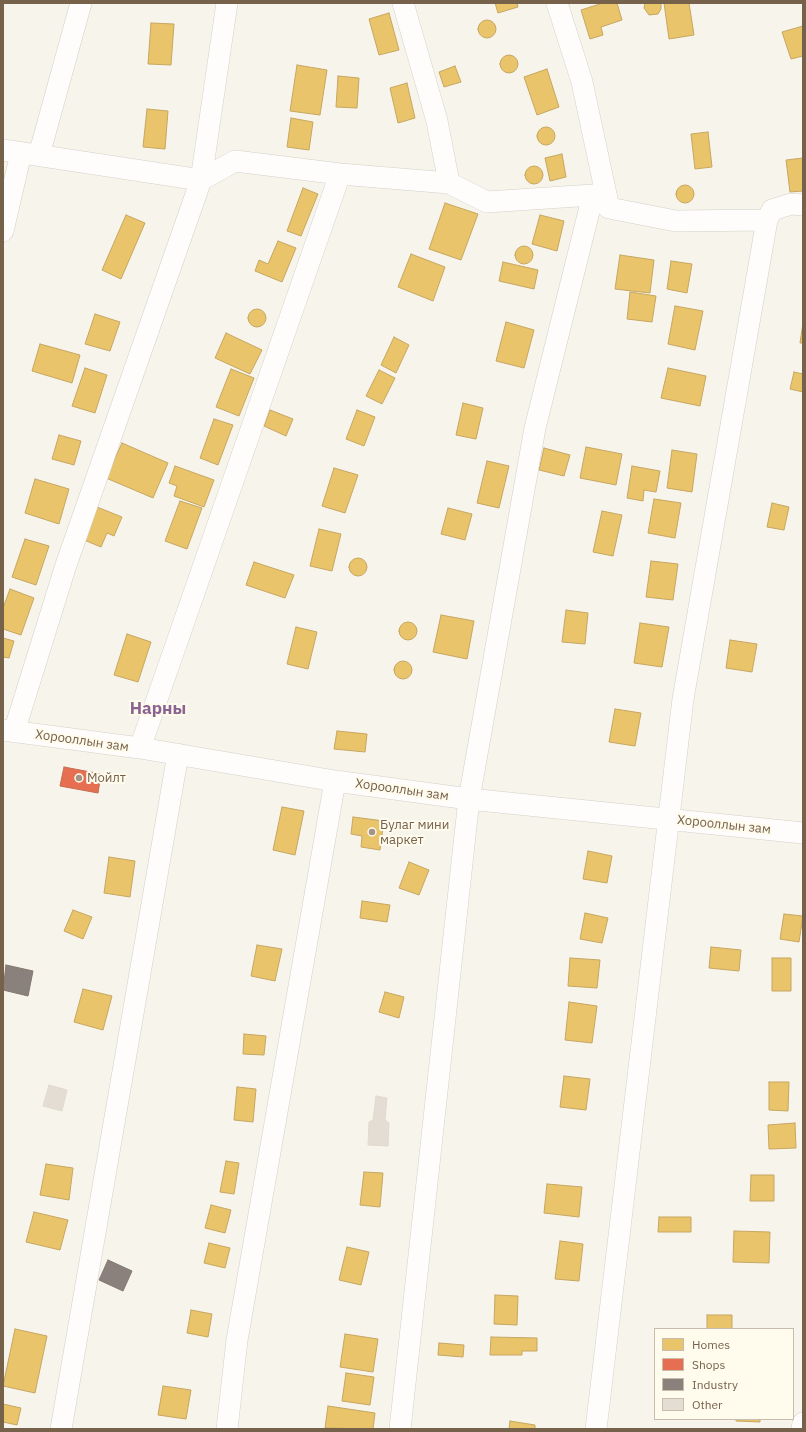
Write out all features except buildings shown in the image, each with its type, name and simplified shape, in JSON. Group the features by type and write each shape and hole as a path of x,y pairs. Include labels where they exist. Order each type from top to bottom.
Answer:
{"street":[{"path":"3,231 21,153 81,3"},
{"path":"8,731 201,180 227,3"},
{"path":"403,3 437,121 449,183"},
{"path":"400,1429 469,799 535,428 601,202 582,82 557,3"},
{"path":"21,153 201,180 235,160 340,174 449,183 487,202 601,202 676,221 767,220"},
{"path":"140,748 340,174"},
{"path":"596,1429 668,818 685,691 767,220 772,210 791,204 803,205"},
{"name":"Хорооллын зам","path":"8,731 140,748 335,781 469,799 668,818 803,833"},
{"path":"60,1429 178,754"},
{"path":"227,1429 237,1340 335,781"},
{"path":"802,1429 803,1423"}],"place":[{"name":"Мойлт","path":"79,778"},
{"name":"Булаг мини маркет","path":"372,832"}],"district":[{"name":"Нарны","path":"158,709"}]}
